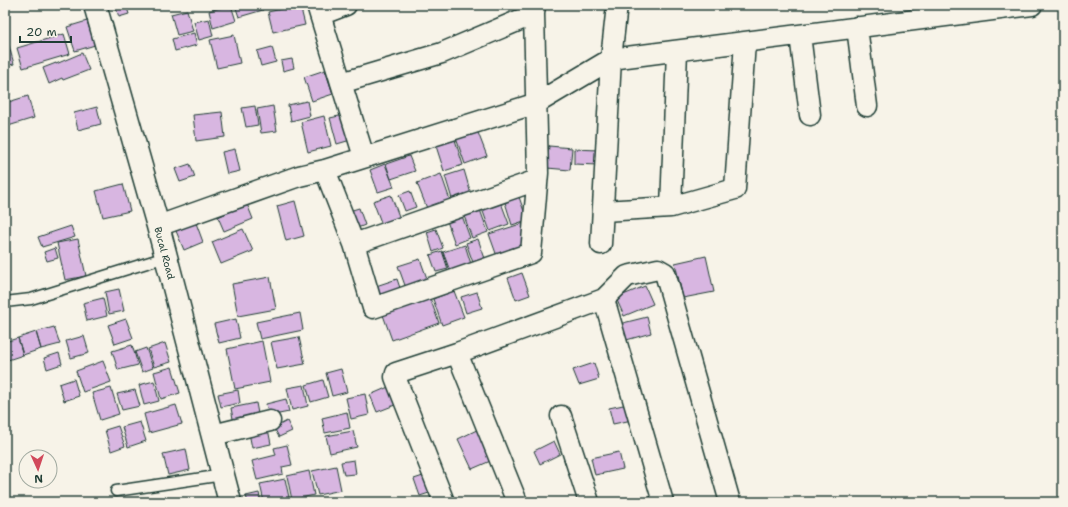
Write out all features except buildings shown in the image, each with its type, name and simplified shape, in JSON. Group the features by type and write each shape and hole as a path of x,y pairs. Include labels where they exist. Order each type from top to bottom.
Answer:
{"street":[{"name":"Bucal Road","path":"95,5 158,226 230,502"},
{"path":"346,5 319,10 364,157"},
{"path":"601,244 611,59 617,5"},
{"path":"158,226 300,176 325,170 537,103 611,59 857,28 938,11 1032,5"},
{"path":"325,170 354,244 374,308 531,253 537,180 535,9 442,53 341,83"},
{"path":"857,28 867,106"},
{"path":"800,35 810,115"},
{"path":"602,211 671,207 736,189 745,42"},
{"path":"671,207 677,51"},
{"path":"354,244 537,180"},
{"path":"444,502 395,376 396,373 458,353 604,299 626,276 658,269 665,273 730,502"},
{"path":"604,299 663,502"},
{"path":"458,353 517,502"},
{"path":"561,416 589,502"},
{"path":"213,435 270,420"}],"lane":[{"path":"5,302 31,299 166,257"},
{"path":"116,491 223,476"}]}
